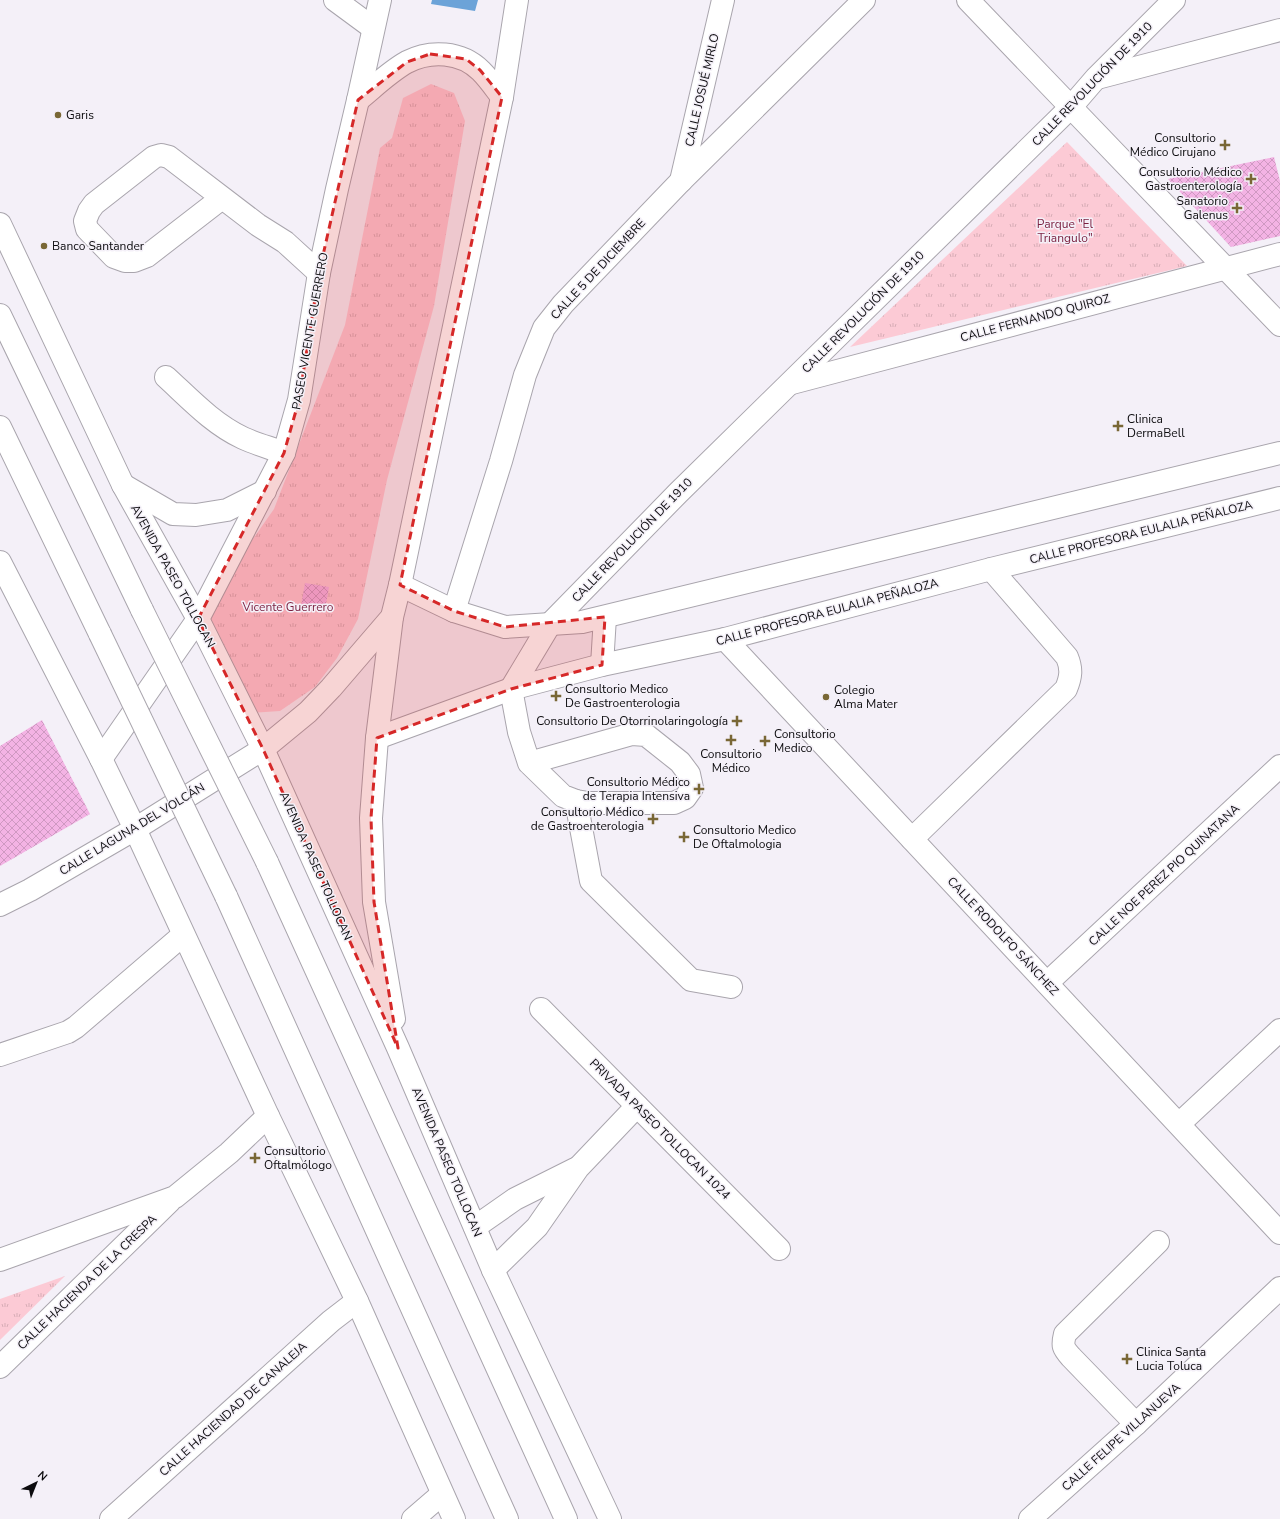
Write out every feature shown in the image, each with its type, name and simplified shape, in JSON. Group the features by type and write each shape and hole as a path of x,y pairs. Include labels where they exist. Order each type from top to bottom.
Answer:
{"main road":[{"path":"335,0 373,28"},
{"name":"PASEO VICENTE GUERRERO","path":"101,759 198,619 284,453 300,400 319,273 380,0"},
{"path":"398,1048 374,902 371,818 377,738 392,617 400,585 502,97 517,0"},
{"name":"CALLE JOSUÉ MIRLO","path":"681,181 723,0"},
{"name":"CALLE 5 DE DICIEMBRE","path":"454,611 502,461 525,375 544,328 563,304 681,181 864,0"},
{"path":"968,0 1280,325"},
{"name":"CALLE REVOLUCIÓN DE 1910","path":"511,689 550,624 678,493 1071,107 1096,78 1174,0"},
{"path":"1096,78 1280,30"},
{"path":"358,100 407,62 430,54 450,55 466,59 480,70 502,97"},
{"path":"222,198 147,256 134,261 125,261 114,257 87,229 85,221 94,204 154,157 161,155 169,157 180,164 258,225 285,242 319,273"},
{"name":"AVENIDA PASEO TOLLOCAN","path":"0,224 123,485 198,619 263,749 398,1048 493,1270 610,1519"},
{"name":"CALLE FERNANDO QUIROZ","path":"791,383 1280,254"},
{"path":"0,315 142,610 267,862 566,1519"},
{"path":"166,377 203,411 224,427 244,438 284,453"},
{"path":"0,427 226,896 507,1519"},
{"path":"400,585 454,611 505,627 582,622 1280,453"},
{"path":"123,485 173,514 196,515 227,510 265,491"},
{"name":"CALLE PROFESORA EULALIA PEÑALOZA","path":"377,738 511,689 602,665 725,639 991,569 1280,498"},
{"path":"0,562 101,759 268,1116 357,1301 454,1519"},
{"path":"912,839 1066,689 1071,678 1071,666 1067,657 991,569"},
{"path":"263,749 308,712 332,688 392,617"},
{"path":"602,665 605,617"},
{"name":"CALLE RODOLFO SÁNCHEZ","path":"725,639 1280,1233"},
{"path":"511,689 519,732 528,763 563,796 589,804 674,803 685,798 692,788 690,774 680,762 646,735 632,734 528,763"},
{"name":"CALLE LAGUNA DEL VOLCÁN","path":"0,905 30,890 134,829 263,749"},
{"name":"CALLE NOE PEREZ PIO QUINATANA","path":"1047,984 1280,766"},
{"path":"576,801 591,881 691,980 731,987"},
{"path":"0,1055 68,1032 183,935"},
{"name":"PRIVADA PASEO TOLLOCAN 1024","path":"541,1009 779,1249"},
{"path":"1179,1124 1280,1030"},
{"path":"493,1270 537,1227 578,1168 637,1106"},
{"path":"0,1260 175,1197 229,1153 268,1116"},
{"path":"475,1227 515,1199 578,1168"},
{"name":"CALLE HACIENDA DE LA CRESPA","path":"0,1367 175,1197"},
{"path":"1136,1424 1065,1350 1062,1344 1064,1334 1158,1242"},
{"name":"CALLE FELIPE VILLANUEVA","path":"1030,1519 1136,1424 1280,1288"},
{"name":"CALLE HACIENDAD DE CANALEJA","path":"111,1519 331,1321 357,1301"},
{"path":"413,1519 442,1494"}],"highlighted area":[{"path":"430,54 466,59 480,70 502,97 400,585 454,611 505,627 605,617 602,665 511,689 377,738 371,818 374,902 398,1048 263,749 198,619 284,453 299,400 319,273 358,100 407,62"}],"green space":[{"name":"Vicente Guerrero","path":"431,84 454,93 465,121 434,306 387,480 358,619 337,658 315,687 280,711 251,713 208,621 229,573 274,509 345,325 380,148 392,138 403,98"},
{"name":"Parque \"El Triangulo\"","path":"1067,142 1187,266 850,347"},
{"path":"65,1276 0,1340 0,1299"}],"water":[{"path":"432,0 478,0 475,11 431,4"}],"building":[{"name":"Sanatorio Galenus","path":"1274,157 1280,181 1280,236 1231,247 1168,179"},
{"path":"305,583 329,587 325,610 301,606"},
{"path":"42,720 90,814 0,866 0,746"}],"place":[{"name":"Garis","path":"58,115"},
{"name":"Consultorio Médico Cirujano","path":"1225,145"},
{"name":"Consultorio Médico Gastroenterología","path":"1251,179"},
{"name":"Sanatorio Galenus","path":"1237,208"},
{"name":"Banco Santander","path":"44,246"},
{"name":"Clinica DermaBell","path":"1118,426"},
{"name":"Consultorio Medico De Gastroenterologia","path":"556,696"},
{"name":"Colegio Alma Mater","path":"826,697"},
{"name":"Consultorio De Otorrinolaringología","path":"737,721"},
{"name":"Consultorio Médico","path":"731,740"},
{"name":"Consultorio Medico","path":"765,741"},
{"name":"Consultorio Médico de Terapia Intensiva","path":"699,789"},
{"name":"Consultorio Médico de Gastroenterologia","path":"653,819"},
{"name":"Consultorio Medico De Oftalmologia","path":"684,837"},
{"name":"Consultorio Oftalmólogo","path":"255,1158"},
{"name":"Clinica Santa Lucia Toluca","path":"1127,1359"}]}
